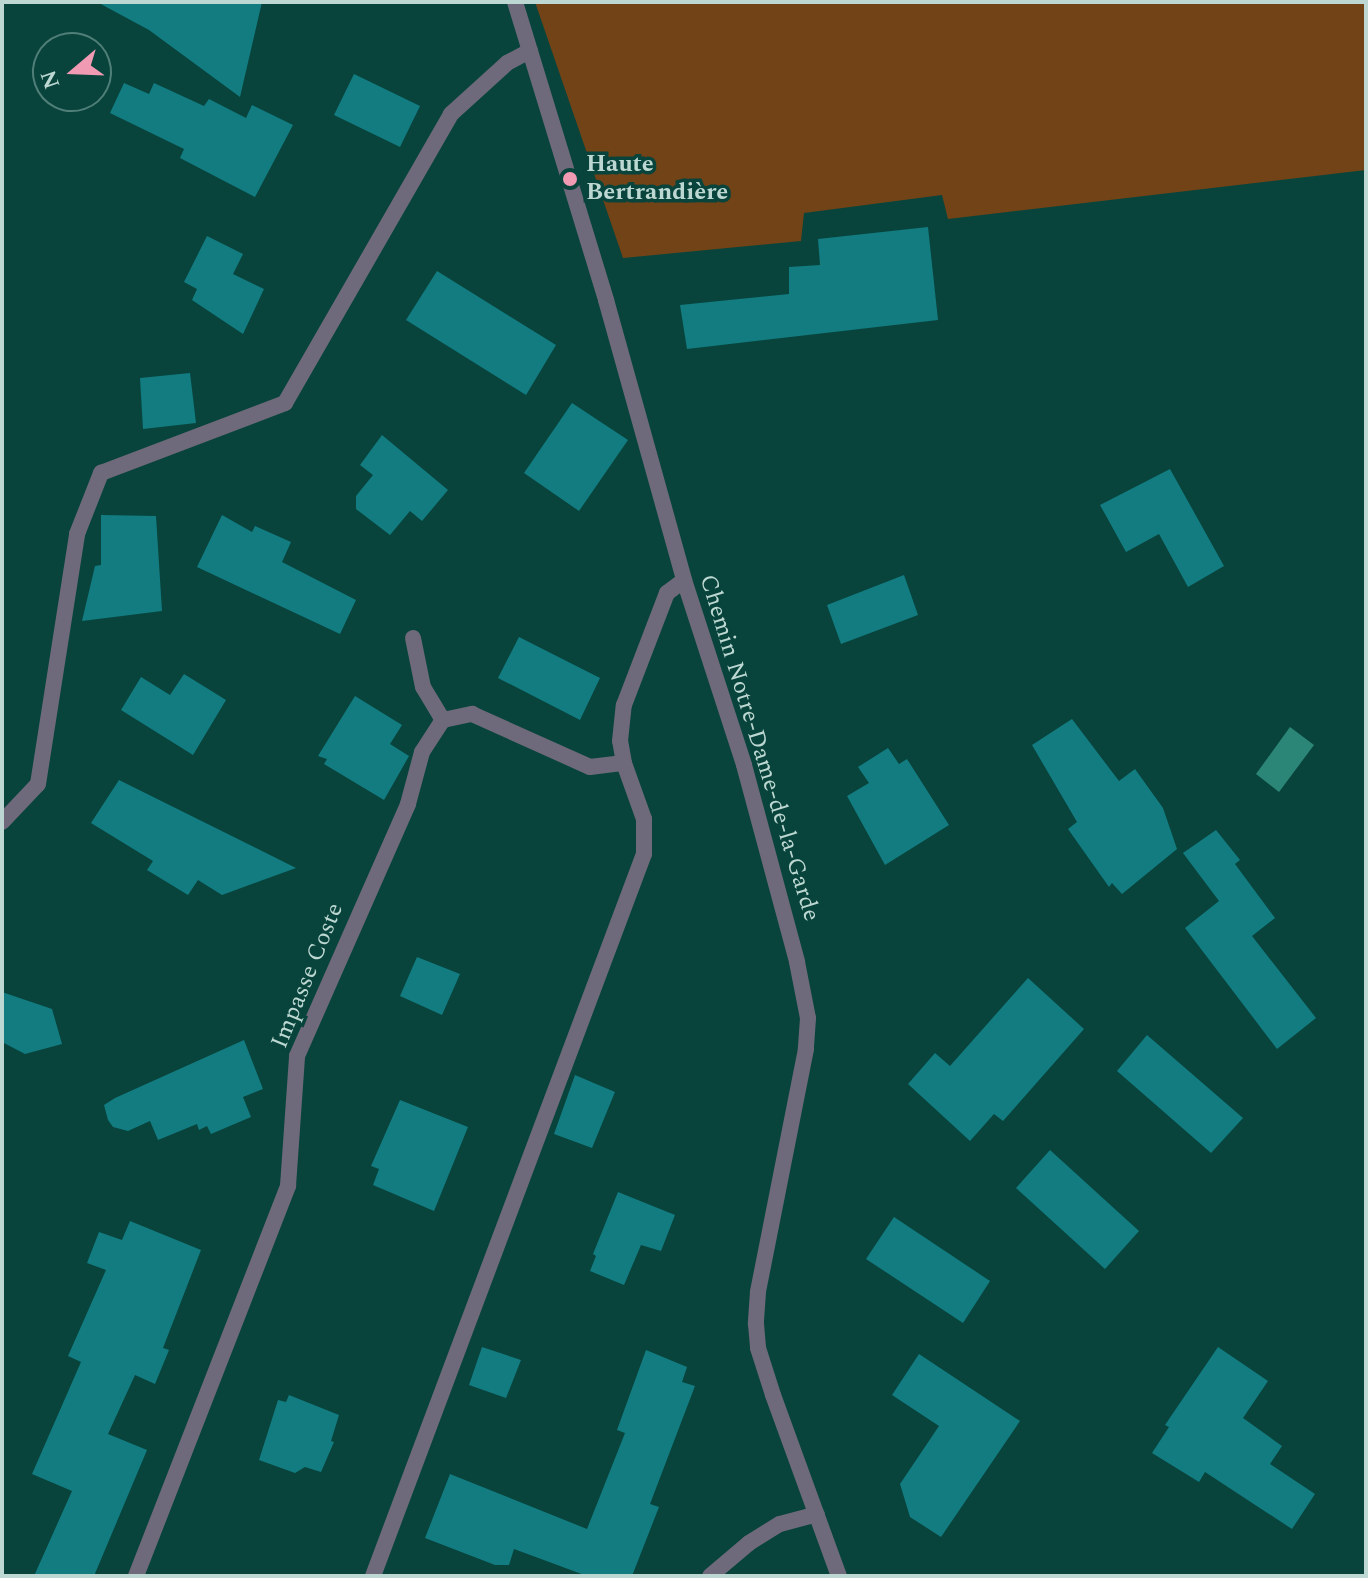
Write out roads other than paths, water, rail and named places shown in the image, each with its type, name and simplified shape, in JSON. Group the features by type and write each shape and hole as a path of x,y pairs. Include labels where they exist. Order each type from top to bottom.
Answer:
{"street":[{"name":"Chemin Notre-Dame-de-la-Garde","path":"515,2 606,300 684,580 744,765 797,962 808,1018 802,1083 758,1292 756,1324 758,1348 773,1395 839,1576"},
{"path":"2,822 38,784 77,534 101,473 285,403 451,114 507,63 530,51"},
{"path":"373,1576 644,854 644,819 624,763 620,741 624,705 667,593 684,580"},
{"path":"413,638 423,687 443,720 472,714 590,767 624,763"},
{"name":"Impasse Coste","path":"136,1576 288,1186 297,1056 408,804 422,752 443,720"},
{"path":"710,1576 749,1543 780,1524 817,1514"}],"place":[{"name":"Haute Bertrandière","path":"570,179"}]}
